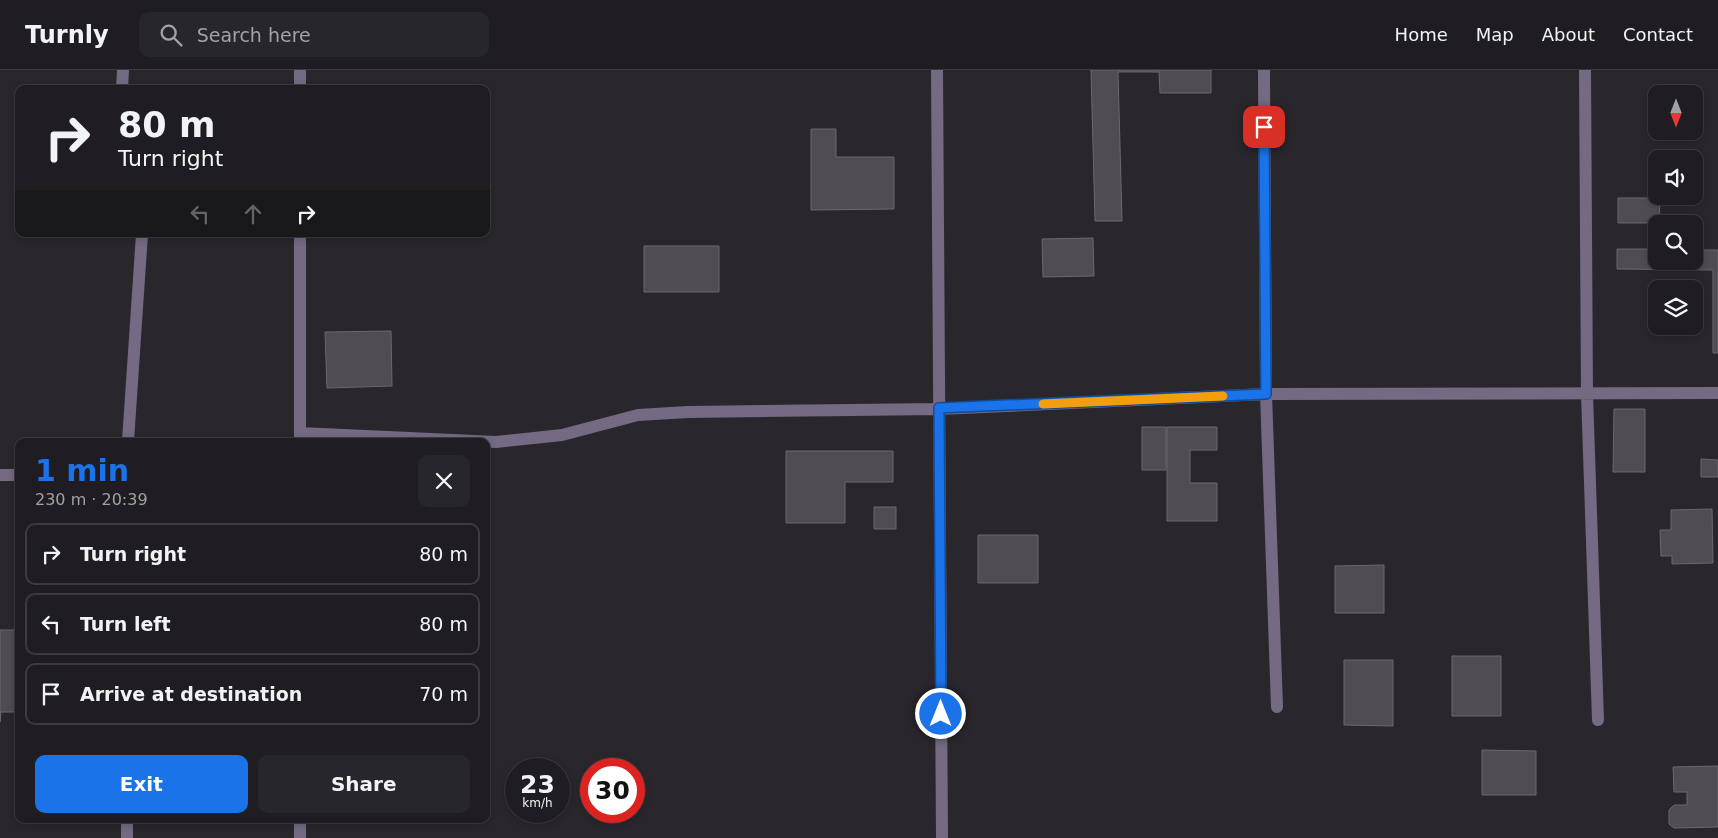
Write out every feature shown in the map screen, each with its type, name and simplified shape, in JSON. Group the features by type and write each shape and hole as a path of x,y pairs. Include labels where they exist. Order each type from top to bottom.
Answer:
{"street":[{"path":"122,85 123,70"},
{"path":"300,70 300,85"},
{"path":"937,70 942,838"},
{"path":"1264,70 1266,394 1277,707"},
{"path":"1584,70 1587,394 1598,720"},
{"path":"128,438 142,237"},
{"path":"300,237 300,437 339,438"},
{"path":"490,442 562,435 646,415 688,412 939,408 1266,394 1718,393"},
{"path":"0,475 15,475"},
{"path":"127,823 127,838"},
{"path":"300,823 300,838"}],"building":[{"path":"1091,70 1211,70 1211,93 1160,93 1159,72 1118,72 1122,221 1095,221"},
{"path":"811,129 836,129 836,157 894,157 894,209 811,210"},
{"path":"1618,198 1648,198 1648,205 1660,205 1659,215 1648,215 1648,223 1618,223"},
{"path":"1093,238 1094,276 1043,277 1042,239"},
{"path":"644,246 719,246 719,292 644,292"},
{"path":"1617,249 1648,249 1648,269 1617,269"},
{"path":"1703,250 1718,250 1718,353 1713,353 1713,270 1703,270"},
{"path":"391,331 392,386 327,388 325,332"},
{"path":"1614,409 1645,409 1645,472 1613,472"},
{"path":"1142,427 1166,427 1166,470 1142,470"},
{"path":"1167,427 1217,427 1217,450 1190,450 1190,483 1217,483 1217,521 1167,521"},
{"path":"786,451 893,451 893,482 845,482 845,523 786,523"},
{"path":"1701,459 1718,460 1718,477 1701,477"},
{"path":"874,507 896,507 896,529 874,529"},
{"path":"1712,509 1713,563 1672,564 1672,556 1661,556 1660,530 1671,530 1671,510"},
{"path":"978,535 1038,535 1038,583 978,583"},
{"path":"1384,565 1384,613 1335,613 1335,566"},
{"path":"0,630 15,630 15,712 1,712 0,722"},
{"path":"1452,656 1501,656 1501,716 1452,716"},
{"path":"1344,660 1393,660 1393,726 1344,725"},
{"path":"1482,750 1536,751 1536,795 1482,795"},
{"path":"1718,766 1718,827 1674,828 1669,824 1669,810 1674,805 1687,805 1687,792 1674,792 1673,767"}],"slow traffic":[{"path":"1043,404 1223,396"}],"route":[{"path":"941,714 939,408 1266,394 1264,127"}]}
